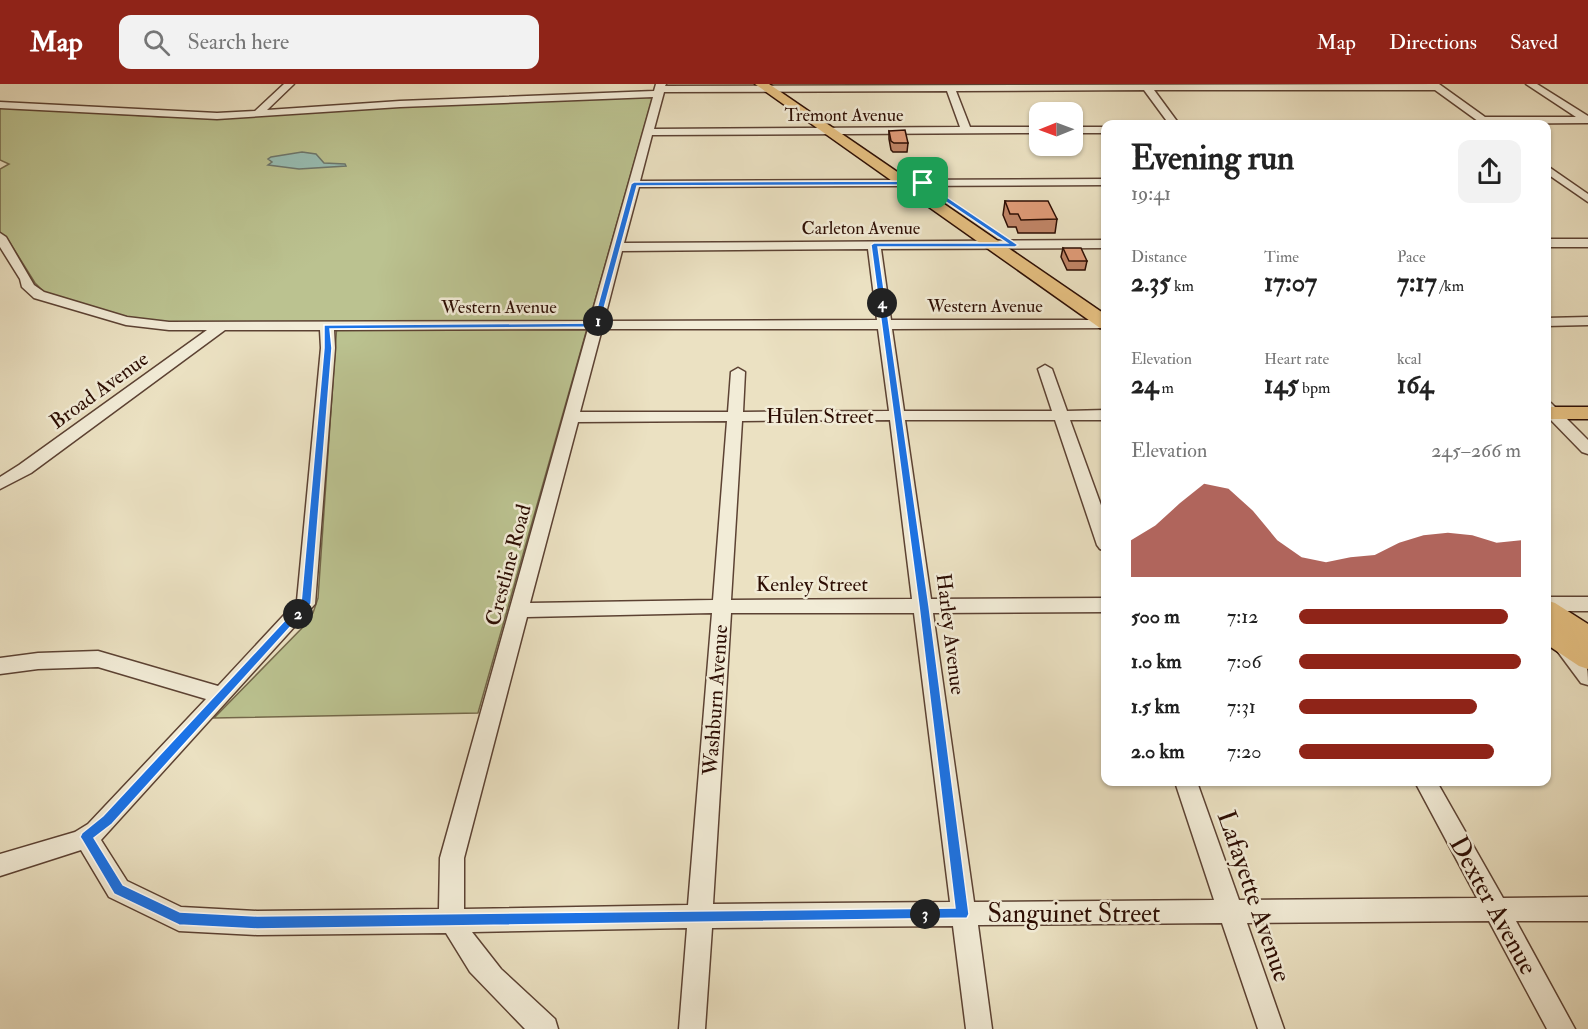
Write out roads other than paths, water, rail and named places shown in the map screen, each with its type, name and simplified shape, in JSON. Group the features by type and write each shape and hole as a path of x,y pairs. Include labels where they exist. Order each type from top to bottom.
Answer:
{"main road":[{"path":"772,86 829,131 992,245 1101,305"},
{"path":"772,86 846,131 1015,245 1101,321"},
{"path":"1551,411 1588,413"},
{"path":"1551,612 1588,637"},
{"path":"1551,631 1588,659"}],"street":[{"path":"258,113 289,84"},
{"path":"1531,84 1588,120"},
{"path":"0,105 167,115 258,113 659,89 772,86 1435,86 1482,120"},
{"path":"950,86 966,131"},
{"path":"1145,86 1171,120"},
{"name":"Crestline Road","path":"545,1029 496,984 466,945 453,921 449,898 452,858 659,89"},
{"path":"1551,121 1588,120"},
{"name":"Tremont Avenue","path":"648,132 1029,130"},
{"path":"1083,130 1101,130"},
{"path":"1551,172 1588,199"},
{"path":"1551,181 1564,181"},
{"path":"634,184 1101,182"},
{"path":"1574,188 1588,188"},
{"name":"Western Avenue","path":"0,237 28,286 39,295 126,321 169,326 1101,324"},
{"path":"1551,243 1588,243"},
{"name":"Carleton Avenue","path":"617,247 1101,244"},
{"name":"Harley Avenue","path":"874,245 979,1029"},
{"path":"1551,322 1588,321"},
{"path":"0,864 17,861 86,837 108,820 306,604 328,348 327,326"},
{"name":"Broad Avenue","path":"0,484 25,469 220,327"},
{"path":"1045,369 1101,530"},
{"name":"Washburn Avenue","path":"692,1029 738,372"},
{"path":"1551,413 1588,449"},
{"name":"Hulen Street","path":"571,417 1101,415"},
{"path":"1551,604 1588,604"},
{"name":"Kenley Street","path":"519,610 1101,605"},
{"path":"1551,631 1588,677"},
{"path":"0,666 38,661 98,658 221,695"},
{"name":"Lafayette Avenue","path":"1187,786 1271,1029"},
{"name":"Dexter Avenue","path":"1428,786 1562,1029"},
{"name":"Sanguinet Street","path":"86,837 118,890 179,919 257,923 700,916 1588,909"}],"water":[{"path":"302,152 316,154 324,163 345,164 346,166 299,169 268,165 272,162 268,159 271,157"}]}
